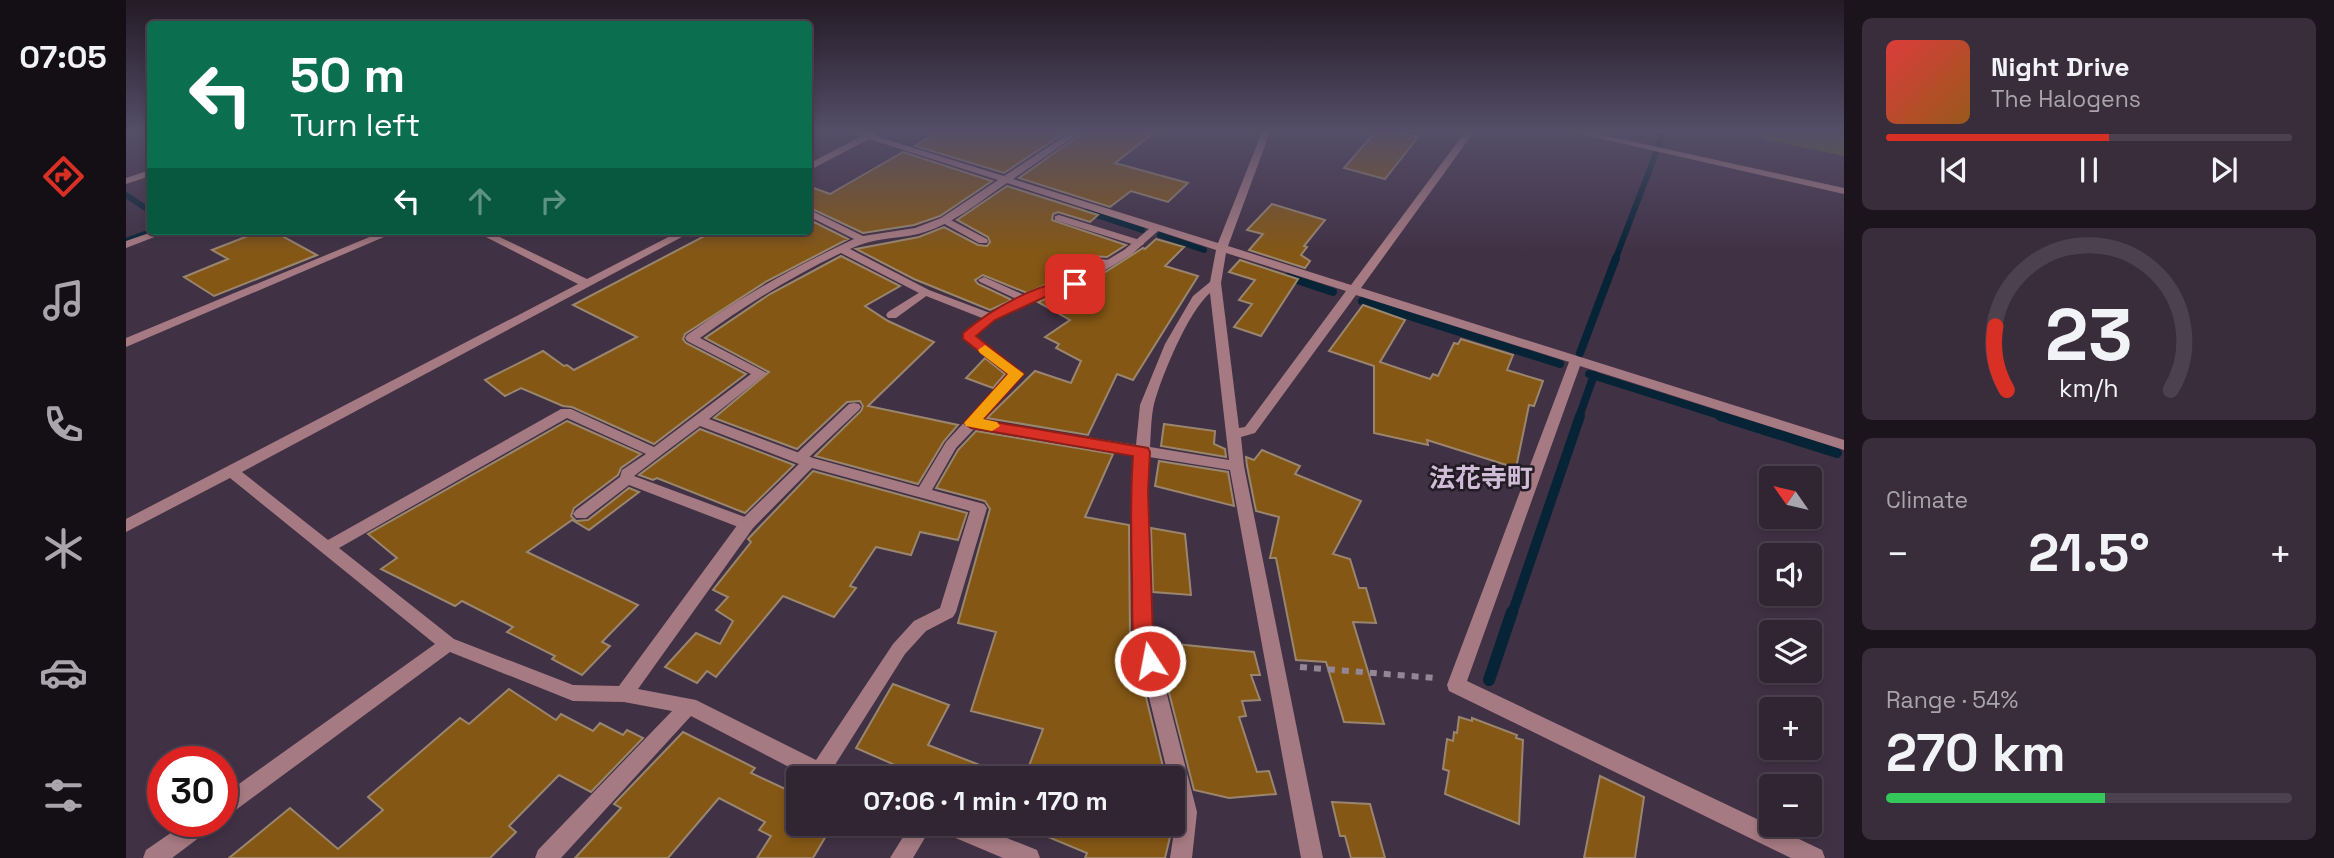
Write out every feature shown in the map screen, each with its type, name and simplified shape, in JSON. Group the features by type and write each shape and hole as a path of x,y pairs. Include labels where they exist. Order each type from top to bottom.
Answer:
{"street":[{"path":"983,172 1844,445"},
{"path":"581,514 627,480 628,474 654,453 760,373 691,338 740,303 784,277 862,239 917,231 944,220 1018,172"},
{"path":"1251,172 1222,248 1215,283 1237,466 1312,858"},
{"path":"1233,434 1250,430 1441,172"},
{"path":"1758,172 1844,191"},
{"path":"126,181 147,174"},
{"path":"812,214 862,239"},
{"path":"1059,218 1139,243"},
{"path":"944,220 983,241"},
{"path":"923,493 951,444 1017,374 968,336 990,317 1060,285 1075,284 1111,263 1157,228"},
{"path":"126,245 154,235"},
{"path":"126,343 383,235"},
{"path":"487,235 587,284"},
{"path":"126,526 680,235"},
{"path":"841,250 925,292 990,317"},
{"path":"1072,260 1111,263"},
{"path":"984,280 1027,300"},
{"path":"1181,858 1187,812 1143,636 1139,492 1147,405 1171,344 1197,298 1215,283"},
{"path":"892,315 925,292"},
{"path":"1576,360 1456,685 1814,858"},
{"path":"624,694 747,524 854,407"},
{"path":"327,548 566,412 654,453"},
{"path":"699,420 804,461 979,508 947,612 920,626 898,649 832,766"},
{"path":"971,423 1237,466"},
{"path":"230,471 448,645 573,693 624,694 689,706 806,766"},
{"path":"627,480 747,524"},
{"path":"238,796 448,645"},
{"path":"546,858 689,706"},
{"path":"901,858 915,836"},
{"path":"968,836 998,852 1029,858"},
{"path":"154,858 183,837"}],"path":[{"path":"1275,665 1458,680"}],"building":[{"path":"868,172 965,172 992,181 940,216 914,225 863,233 812,209 812,187 830,194"},
{"path":"1027,172 1148,172 1188,183 1168,202 1131,191 1110,207 1019,178"},
{"path":"1359,172 1390,172 1385,179"},
{"path":"1007,186 1098,215 1090,222 1058,212 1053,214 1052,220 1126,245 1107,257 1070,255 1062,260 1065,264 1091,267 1071,278 1055,281 1027,293 983,275 975,280 978,284 1012,300 990,310 914,279 856,249 919,237 944,227 978,245 987,246 990,242 988,237 957,220"},
{"path":"1272,204 1325,220 1304,246 1307,247 1301,255 1310,261 1305,268 1249,250 1263,234 1247,230"},
{"path":"812,221 848,239 767,281 685,334 683,339 686,343 746,374 654,444 572,407 563,406 521,388 505,396 485,380 543,351 574,370 637,337 573,305 706,235 812,235"},
{"path":"251,235 280,235 317,255 214,296 184,277 228,259 212,250"},
{"path":"1156,239 1184,247 1165,266 1198,276 1133,380 1117,374 1088,435 987,418 1035,371 1071,383 1081,361 1056,348 1059,344 1045,337 1070,320 1038,302 1063,291 1080,288 1145,249"},
{"path":"841,256 900,286 865,306 888,321 934,342 868,406 958,425 944,441 918,484 815,456 861,411 863,406 860,401 847,402 797,449 714,418 769,372 705,338 770,294"},
{"path":"1240,260 1298,279 1261,336 1234,327 1252,304 1239,300 1255,280 1229,272"},
{"path":"1363,305 1405,320 1380,362 1430,379 1433,374 1438,376 1454,343 1458,344 1461,339 1513,355 1507,370 1543,381 1534,406 1529,405 1516,468 1427,440 1428,445 1374,433 1374,366 1329,351"},
{"path":"985,358 1005,374 993,388 966,378"},
{"path":"567,421 641,454 574,508 571,516 576,521 588,520 629,488 639,492 589,530 572,520 527,552 638,605 602,642 610,646 582,675 552,659 555,656 507,632 513,627 462,601 455,606 381,569 397,558 368,534"},
{"path":"1164,424 1215,431 1214,444 1225,449 1226,457 1161,446"},
{"path":"700,429 794,465 745,513 657,478 653,480 639,475"},
{"path":"976,431 1113,454 1085,517 1129,525 1130,639 1163,766 1029,766 1043,729 971,711 996,632 958,623 990,509 985,501 936,488 958,450"},
{"path":"1262,450 1300,466 1295,474 1361,501 1333,554 1350,559 1359,588 1366,588 1376,623 1353,622 1384,724 1344,722 1326,662 1296,660 1276,558 1270,558 1279,517 1256,511 1247,466 1246,457 1254,460"},
{"path":"1159,461 1228,472 1234,506 1155,486"},
{"path":"813,471 967,513 958,540 920,532 911,555 876,547 850,586 856,588 834,617 783,596 716,677 707,671 697,683 665,667 696,633 720,644 733,621 716,610 728,597 713,590 751,542 748,539"},
{"path":"1151,528 1185,534 1191,595 1153,592"},
{"path":"1156,642 1254,652 1260,675 1251,675 1260,700 1242,701 1246,716 1239,717 1257,772 1269,771 1276,794 1229,798 1194,790"},
{"path":"893,684 949,705 928,745 982,766 897,766 856,748"},
{"path":"509,689 556,720 561,714 593,731 600,723 623,735 627,730 643,738 591,792 559,775 509,826 516,832 490,858 229,858 290,808 338,849 383,810 368,797 460,718 469,724"},
{"path":"1459,717 1472,721 1472,718 1517,735 1516,738 1523,740 1519,824 1445,794 1449,771 1443,769 1447,739 1453,741"},
{"path":"683,732 755,768 751,773 786,789 786,836 826,836 813,858 757,858 771,836 759,830 765,822 719,798 668,858 575,858 621,808 614,804"},
{"path":"1600,776 1644,797 1635,858 1584,858"},
{"path":"1332,802 1370,804 1385,858 1351,858 1345,836 1340,836"},
{"path":"1046,836 1170,837 1165,858 1085,858 1087,853"}],"waterway":[{"path":"1615,260 1649,172"},
{"path":"126,195 147,209"},
{"path":"1087,212 1142,230"},
{"path":"126,241 147,233"},
{"path":"1160,235 1204,250"},
{"path":"1580,353 1616,258"},
{"path":"1288,277 1333,292"},
{"path":"1362,301 1560,364"},
{"path":"1589,374 1594,376"},
{"path":"1579,417 1594,376"},
{"path":"1594,376 1725,417"},
{"path":"1512,614 1580,416"},
{"path":"1720,416 1837,453"},
{"path":"1489,680 1512,612"}],"slow traffic":[{"path":"985,350 1017,374 971,423 992,426"}],"district":[{"name":"法花寺町","path":"1481,478"}],"route":[{"path":"1075,284 1060,285 990,317 968,336 1017,374 971,423 1142,452 1139,492 1143,636 1150,661"}]}
